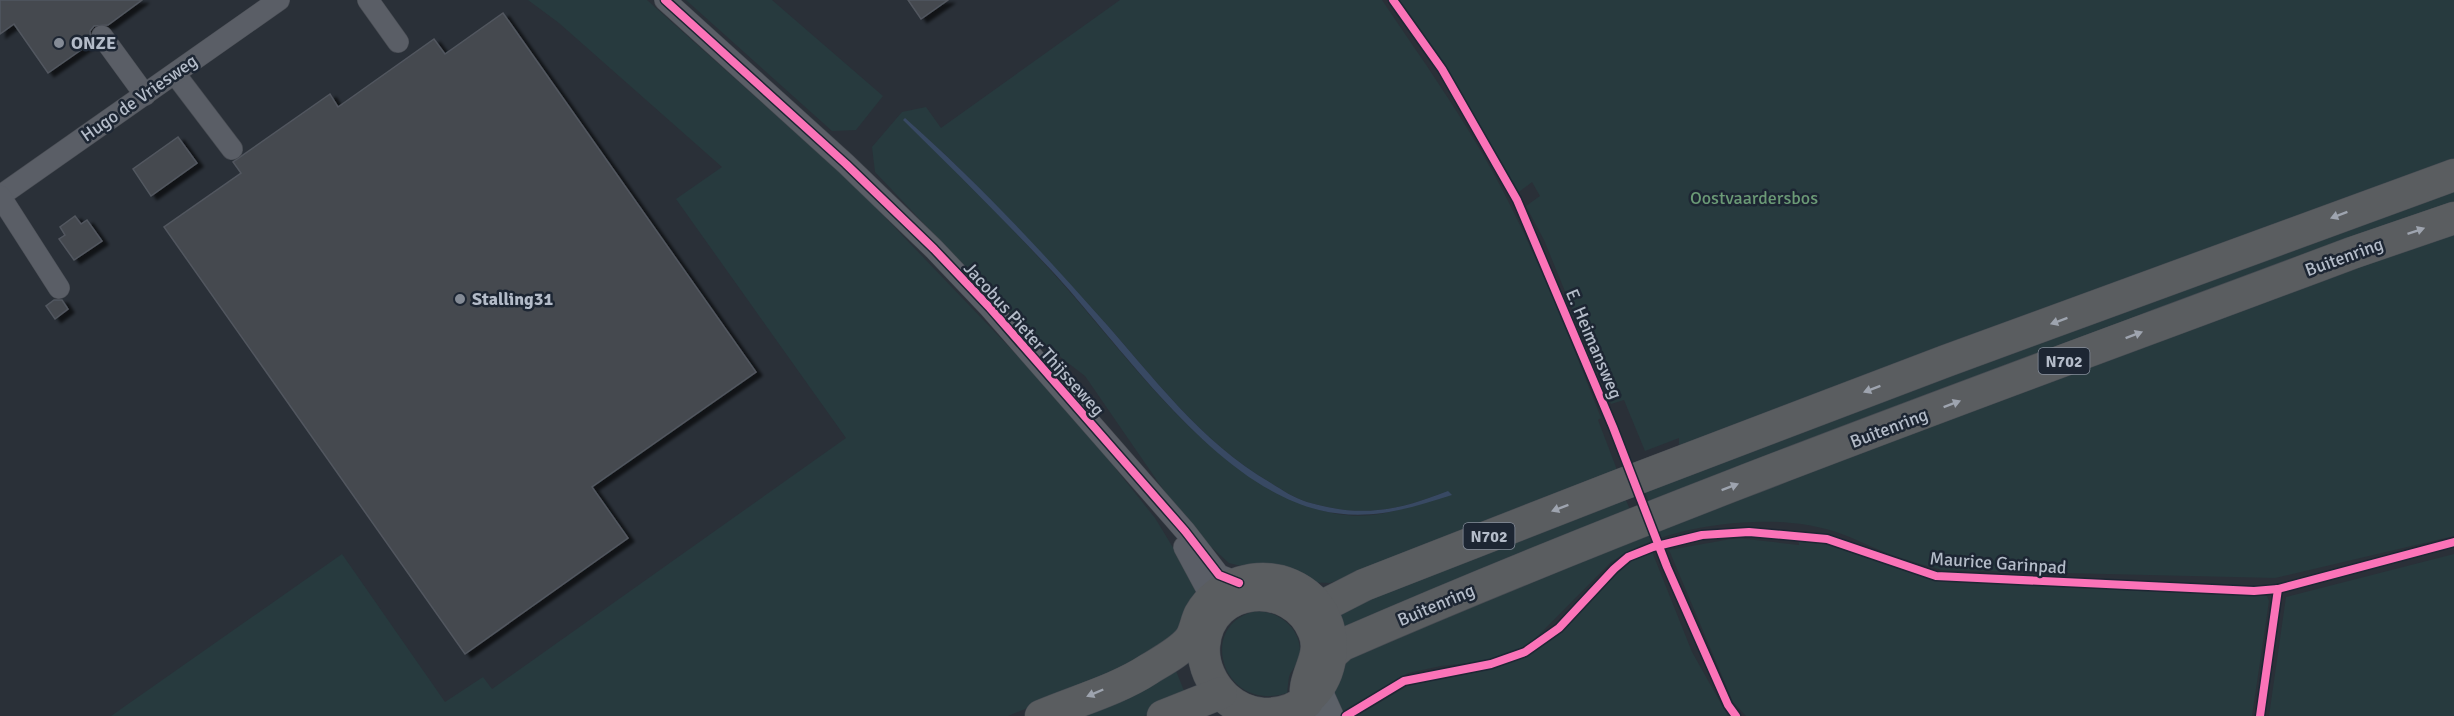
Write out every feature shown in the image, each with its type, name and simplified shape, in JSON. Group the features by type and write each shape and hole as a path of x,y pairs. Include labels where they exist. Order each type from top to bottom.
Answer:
{"highway":[{"name":"N702","path":"1308,604 1364,585 1946,361 2454,175"},
{"name":"Buitenring","path":"1331,655 1342,645 1514,572 1676,508 2352,253 2454,218"},
{"path":"1270,579 1290,585 1308,604 1330,635 1331,655 1328,671 1306,708 1248,711 1221,693 1208,672 1198,640 1200,615 1215,606 1239,582 1270,579"},
{"path":"1215,606 1256,594 1274,595 1308,604"},
{"path":"1306,708 1305,686 1316,663 1318,645 1308,604"},
{"path":"1041,716 1188,656 1198,640"},
{"path":"1163,716 1221,693"}],"street":[{"name":"Hugo de Vriesweg","path":"0,196 279,0"},
{"path":"368,0 398,42"},
{"name":"Jacobus Pieter Thijsseweg","path":"664,0 846,164 934,249 990,308 1185,531 1219,575 1239,582"},
{"path":"102,36 145,95"},
{"path":"175,74 232,149"},
{"path":"0,196 59,288"},
{"name":"Jacobus Pieter Thijsseweg","path":"1167,513 1215,606"}],"green space":[{"path":"528,0 647,0 854,185 1073,415 1155,518 1194,582 1196,593 1187,624 1145,659 1008,716 111,716 342,554 445,702 483,677 492,689 846,438 676,199 722,167 559,23"},
{"path":"686,0 772,0 883,96 856,130 832,131"},
{"path":"1120,0 1382,0 1469,131 1510,205 1539,265 1577,357 1601,418 1598,420 1619,475 1405,557 1330,583 1305,582 1229,563 1210,546 1167,495 1085,376 1024,329 875,172 872,147 902,112 926,107 941,128","holes":["904,120 973,182 1067,281 1179,407 1245,467 1297,498 1345,510 1379,510 1412,503 1448,491 1400,509 1352,516 1317,509 1277,492 1240,469 1205,441 1172,409 1035,253"]},
{"name":"Oostvaardersbos","path":"1398,0 2454,0 2454,160 1679,446 1679,438 1645,451 1624,400 1611,404 1544,240 1526,206 1540,196 1532,182 1519,192 1442,61"},
{"path":"2454,186 2454,205 1649,502 1642,484"},
{"path":"2454,231 2454,536 2275,578 1942,570 1889,554 1834,531 1801,524 1744,522 1714,525 1657,539 1631,550 1610,563 1525,649 1485,661 1441,666 1408,673 1336,715 1331,702 1346,658 1732,497"},
{"path":"1622,491 1632,514 1344,635 1330,607"},
{"path":"1798,536 1837,545 1949,581 2267,596 2269,601 2252,716 1746,716 1733,702 1669,550 1737,538 1799,545"},
{"path":"1651,549 1692,652 1728,716 1357,716 1407,686 1523,658 1557,634 1621,565"},
{"path":"2454,554 2454,716 2269,716 2286,597"},
{"path":"1257,611 1281,618 1297,636 1300,656 1290,674 1287,693 1265,696 1246,691 1233,679 1224,664 1222,648 1226,632 1238,619"},
{"path":"1176,671 1187,698 1144,716 1066,716"}],"water":[{"path":"905,118 1029,239 1179,407 1245,467 1297,498 1345,510 1379,510 1412,503 1448,491 1452,495 1403,509 1354,515 1319,510 1280,495 1243,473 1207,444 1173,410 1053,272 903,120"}],"building":[{"name":"ONZE","path":"0,0 142,0 108,25 94,26 90,31 91,43 48,73 14,24 0,34"},
{"path":"908,0 948,0 921,19"},
{"name":"Stalling31","path":"503,13 756,372 592,487 628,538 465,654 164,227 241,173 233,162 330,94 338,107 434,39 445,54"},
{"path":"178,137 197,163 151,196 133,169"},
{"path":"75,216 81,224 87,220 102,241 74,260 59,239 65,235 60,227"},
{"path":"54,300 62,300 68,309 55,319 46,306"}],"cycle path":[{"path":"665,0 846,164 934,249 990,308 1185,531 1219,575 1239,583"},
{"name":"E. Heimansweg","path":"1393,0 1442,69 1517,200 1613,427 1667,567 1728,705 1736,716"},
{"name":"Maurice Garinpad","path":"1346,716 1404,681 1491,664 1525,652 1559,628 1628,557 1653,547 1702,535 1749,532 1827,539 1936,576 2254,591 2278,589 2454,542"},
{"path":"2260,716 2278,589"}],"place":[{"name":"ONZE","path":"59,43"},
{"name":"Stalling31","path":"460,299"}]}
